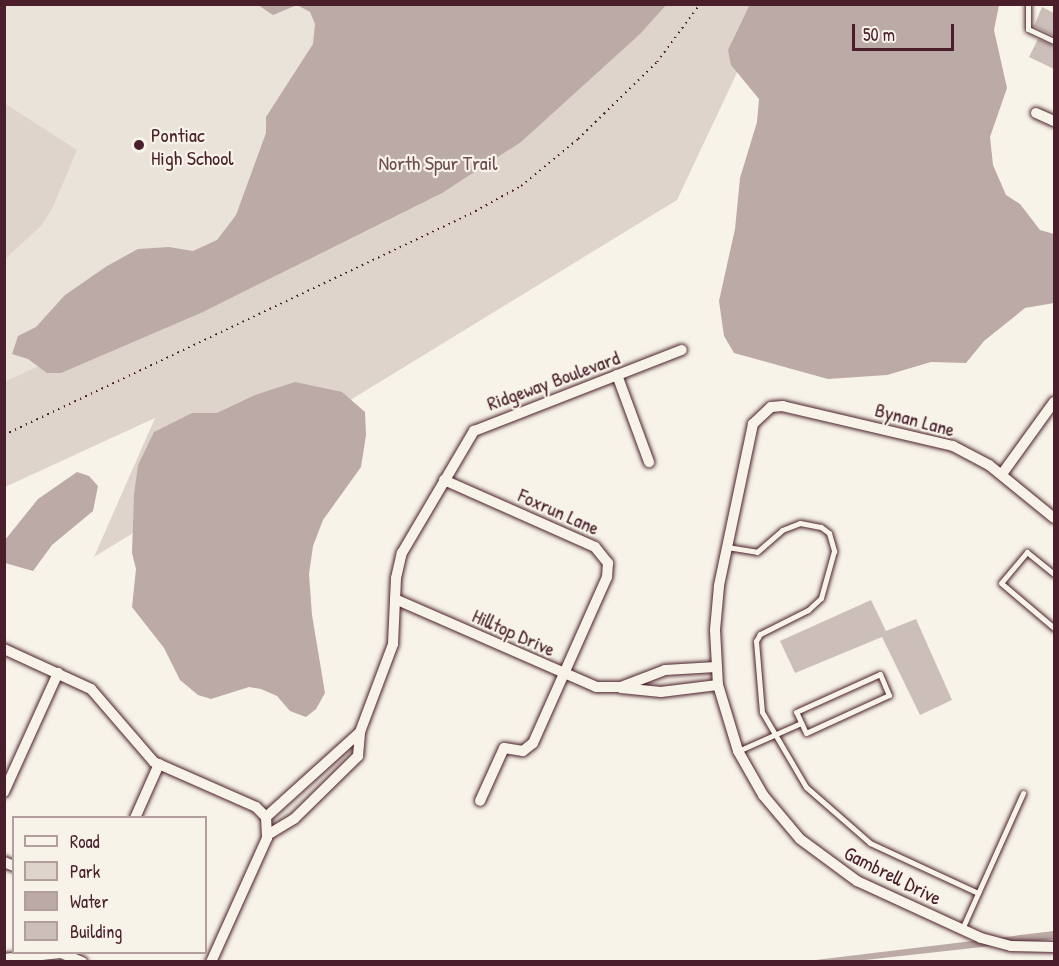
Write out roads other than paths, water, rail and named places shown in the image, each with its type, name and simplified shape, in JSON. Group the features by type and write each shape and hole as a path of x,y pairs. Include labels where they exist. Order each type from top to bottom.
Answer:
{"street":[{"path":"1036,113 1054,121"},
{"name":"Ridgeway Boulevard","path":"269,834 294,819 353,764 361,748 360,732 391,650 395,599 404,547 480,426 682,350"},
{"path":"617,375 649,462"},
{"path":"1002,474 1054,402"},
{"name":"Bynan Lane","path":"753,424 763,411 783,406 936,440 971,454 1002,474 1054,518"},
{"name":"Gambrell Drive","path":"753,424 715,617 718,685 738,751 775,811 820,857 870,888 1001,945 1054,947"},
{"name":"Foxrun Lane","path":"444,480 595,547 605,555 608,572 564,674"},
{"name":"Hilltop Drive","path":"395,599 596,687 621,687 661,692 718,685"},
{"path":"4,649 96,693 144,753 159,764 256,807 266,817 269,834 211,962"},
{"name":"Hilltop Drive","path":"621,687 665,670 716,666"},
{"path":"4,792 58,673"},
{"path":"480,801 504,748 523,751 533,743 564,674"},
{"name":"Ridgeway Boulevard","path":"266,817 360,732"},
{"path":"136,816 159,764"},
{"path":"4,959 52,954"}],"lane":[{"path":"1028,4 1028,29 1054,41"},
{"path":"728,547 757,552 783,530 800,523 821,527 832,539 834,552 820,598 808,610 760,634 756,641 762,712 806,787 870,843 978,893"},
{"path":"1054,574 1027,552 1001,583 1054,628"},
{"path":"880,674 889,695 806,734 801,723 796,712 880,674"},
{"path":"738,751 801,723"},
{"path":"962,929 1023,794"}],"water":[{"path":"750,4 999,5 994,30 1007,88 990,137 993,165 1006,195 1020,204 1040,230 1054,234 1054,303 1025,308 984,341 966,363 931,362 887,375 828,379 734,353 724,336 719,301 735,229 740,178 757,122 759,99 731,65 728,50"},
{"path":"258,5 297,5 273,15"},
{"path":"297,5 666,5 640,34 521,142 442,193 203,312 61,373 47,373 28,359 12,354 18,336 36,327 65,295 107,266 138,249 169,247 193,251 217,240 236,215 266,133 266,117 313,44 315,24 310,12"},
{"path":"295,382 342,392 365,412 366,435 361,467 323,520 313,546 309,574 312,615 325,693 316,709 306,717 290,711 277,696 261,689 249,687 211,699 198,695 180,680 164,648 132,607 136,569 132,553 134,495 138,465 154,432 192,413 217,413 255,395"},
{"path":"77,472 89,476 98,486 93,511 52,545 33,571 5,563 5,540 38,499"},
{"path":"1054,931 1054,939 856,961 799,962"}],"place":[{"name":"Pontiac High School","path":"139,145"}],"park label":[{"name":"North Spur Trail","path":"438,162"}]}
